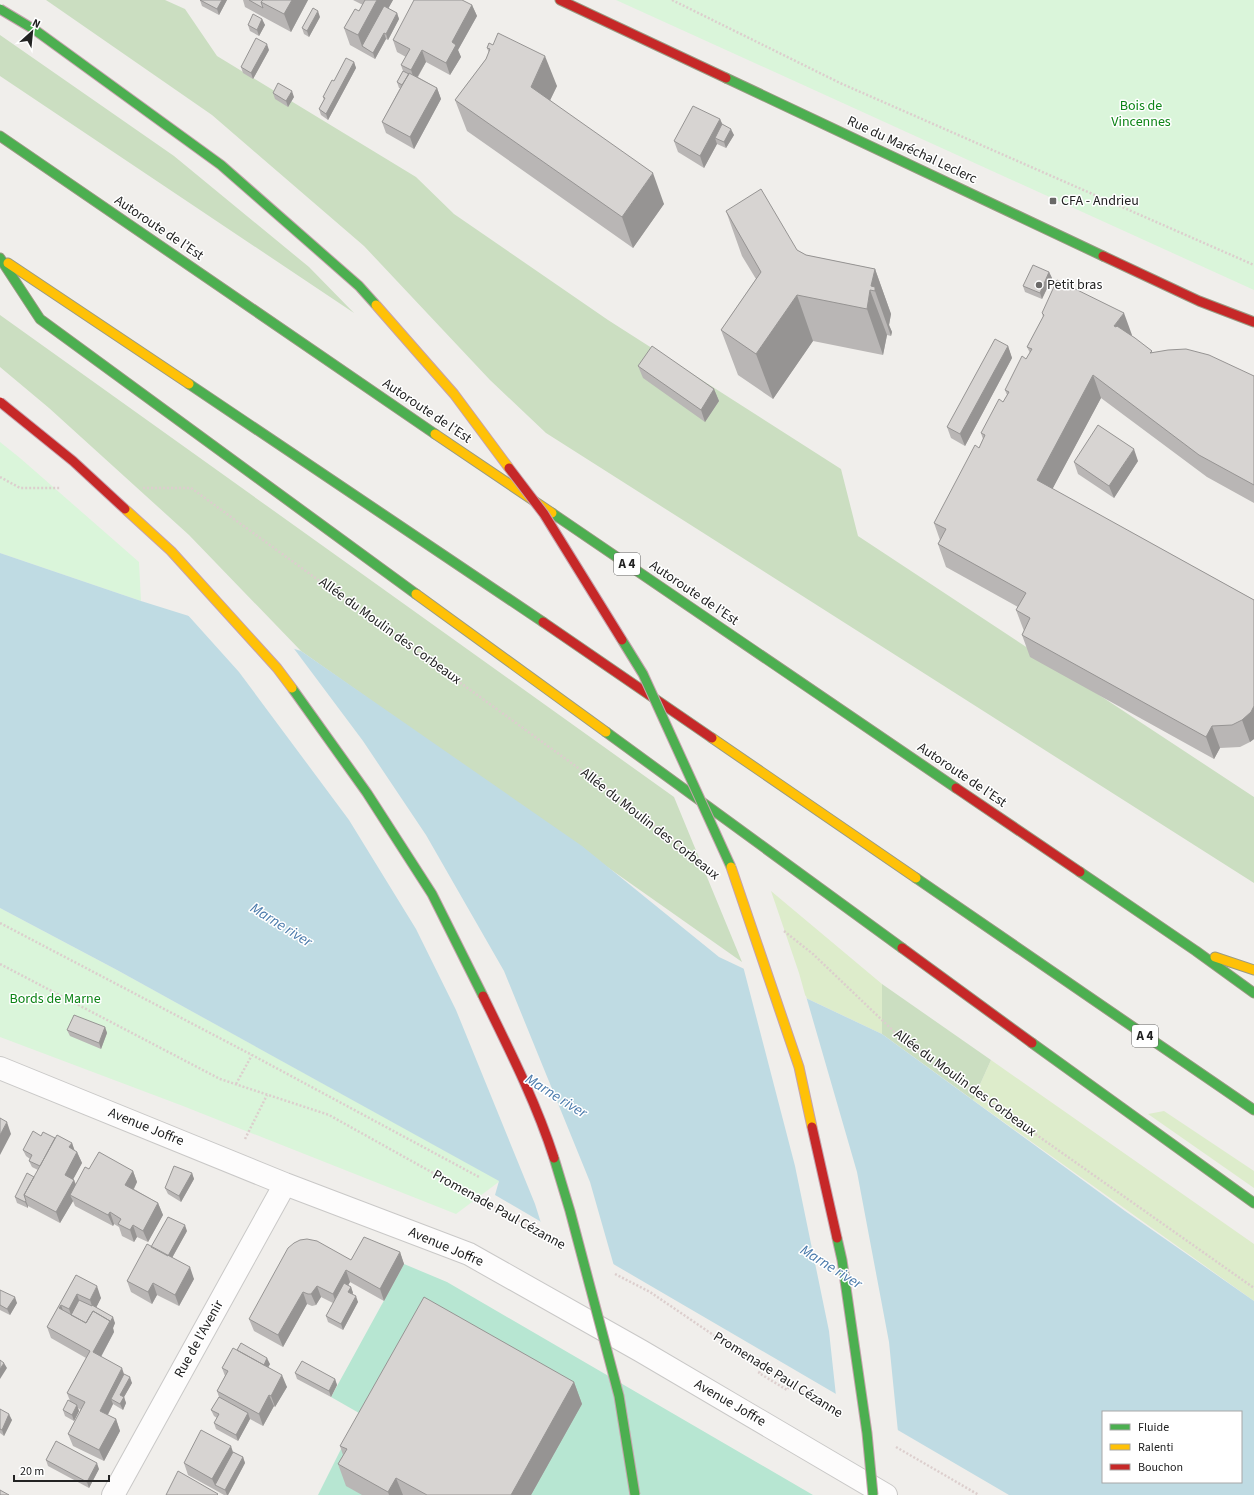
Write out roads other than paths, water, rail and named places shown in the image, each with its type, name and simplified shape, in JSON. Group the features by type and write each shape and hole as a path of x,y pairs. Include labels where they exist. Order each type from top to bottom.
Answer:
{"main road":[{"name":"Rue du Maréchal Leclerc","path":"560,0 1200,302 1254,322"},
{"path":"0,9 35,30 221,165 359,286 454,394 544,514 643,674 735,877 799,1067 842,1260 867,1433 872,1495"},
{"name":"Autoroute de l’Est","path":"0,136 1196,951 1254,993"},
{"path":"0,258 40,319 1038,1048 1254,1203"},
{"name":"A 4","path":"0,258 472,573 1254,1110"},
{"path":"0,402 73,461 171,551 278,668 367,793 432,894 519,1068 549,1142 570,1211 619,1396 635,1495"},
{"path":"1196,951 1254,970"}],"street":[{"name":"Avenue Joffre","path":"0,1068 285,1184 469,1254 641,1351 886,1495"},
{"name":"Rue de l'Avenir","path":"113,1495 285,1184"}],"water":[{"name":"Marne river","path":"0,553 141,601 301,651 582,846 719,957 882,1034 1125,1211 1254,1301 1254,1495 1009,1495 495,1195 499,1181 117,970 0,908"}],"place":[{"name":"CFA - Andrieu","path":"1053,201"},
{"name":"Petit bras","path":"1039,285"}],"park label":[{"name":"Bois de Vincennes","path":"1141,114"},
{"name":"Bords de Marne","path":"55,999"}]}
